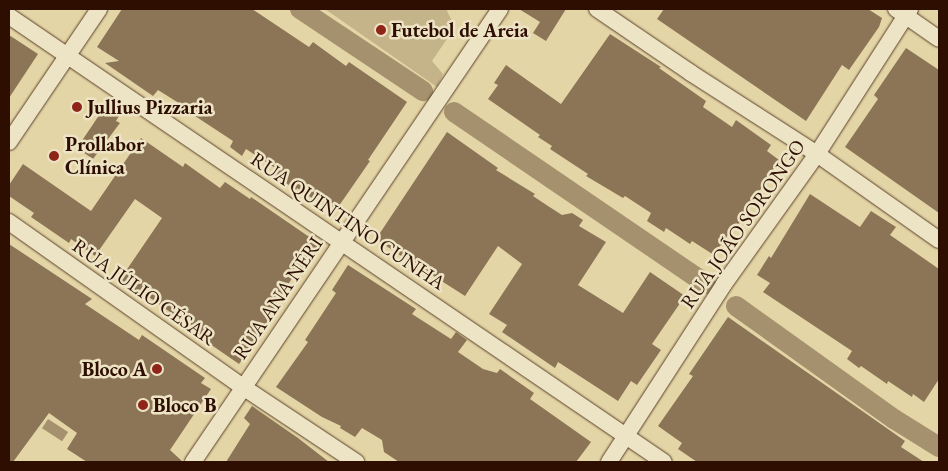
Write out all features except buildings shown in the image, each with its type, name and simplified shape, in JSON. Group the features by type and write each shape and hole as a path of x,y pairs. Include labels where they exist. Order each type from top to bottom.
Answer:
{"street":[{"path":"9,142 99,9"},
{"name":"RUA ANA NÉRI","path":"193,462 500,9"},
{"path":"597,9 817,154 939,240"},
{"path":"904,11 939,39"},
{"name":"RUA JOÃO SORONGO","path":"609,462 724,284 817,154 904,11"},
{"name":"RUA QUINTINO CUNHA","path":"9,16 664,462"},
{"name":"RUA JÚLIO CÉSAR","path":"9,222 243,387 356,462"}],"shaded area":[{"path":"325,9 448,9 447,11 455,27 432,61 443,74 437,87"},
{"path":"48,419 68,432 62,441 42,428"}],"waterway":[{"path":"300,9 423,91"},
{"path":"454,112 706,284"},
{"path":"736,306 894,419 939,447"}],"place":[{"name":"Futebol de Areia","path":"381,30"},
{"name":"Jullius Pizzaria","path":"77,107"},
{"name":"Prollabor Clínica","path":"54,156"},
{"name":"Bloco A","path":"157,369"},
{"name":"Bloco B","path":"143,405"}]}
